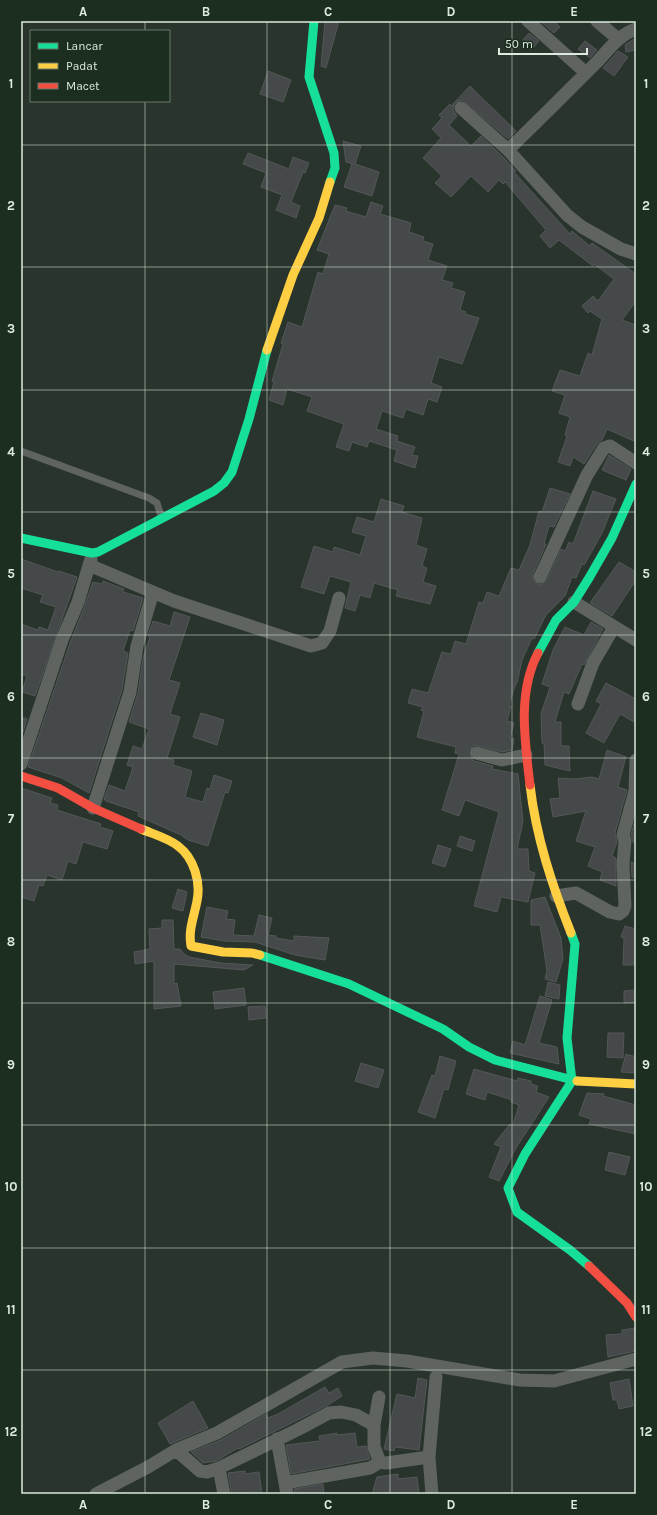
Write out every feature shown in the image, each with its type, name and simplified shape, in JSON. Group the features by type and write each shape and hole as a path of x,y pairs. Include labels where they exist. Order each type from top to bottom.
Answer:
{"street":[{"path":"21,764 62,640 78,602 90,559 98,552 161,517 214,491 224,483 232,472 249,419 268,349 293,275 318,218 336,168 334,153 326,135 309,77 314,21"},
{"path":"528,21 586,73"},
{"path":"597,21 618,39"},
{"path":"508,150 586,73 618,39 624,34 636,29"},
{"path":"461,108 508,150 567,215 582,227 621,248 636,254"},
{"path":"540,577 587,475 604,448 610,446 636,463"},
{"path":"636,484 612,538 574,602 556,620 532,665 524,705 526,755 532,804 541,849 556,896 575,944 567,1038 572,1081 525,1154 508,1188 518,1212 570,1250 607,1282 627,1303 636,1317"},
{"path":"21,538 90,559 153,592 174,601 312,646 322,643 330,631 339,598"},
{"path":"94,808 130,692 137,646 153,592"},
{"path":"574,602 636,640"},
{"path":"578,704 593,663 614,627"},
{"path":"476,753 502,760 526,755"},
{"path":"556,896 576,893 610,912 619,914 623,911 625,906 623,864 625,841 623,835 633,810 636,760"},
{"path":"21,776 58,788 94,808 177,845 185,851 197,881 198,894 190,927 191,946 223,952 252,953 349,984 442,1029 469,1047 495,1060 572,1081 636,1084"},
{"path":"96,1494 148,1467 176,1450 217,1433 342,1362 373,1358 407,1361 520,1380 554,1381 636,1359"},
{"path":"432,1494 429,1457 436,1377"},
{"path":"379,1397 374,1425 374,1447 380,1462"},
{"path":"176,1450 200,1471 206,1472 219,1468 329,1413 341,1412 356,1415 374,1425"},
{"path":"277,1440 286,1489 370,1468 380,1462 386,1463 429,1457"},
{"path":"219,1468 224,1494"}],"lane":[{"path":"21,451 149,498 157,503 161,517"}],"building":[{"path":"325,21 339,21 326,68 321,66"},
{"path":"540,21 554,21 560,27 554,33"},
{"path":"529,33 539,41 531,50 522,41"},
{"path":"634,39 636,50 626,52 625,45"},
{"path":"585,41 597,50 590,58 578,49"},
{"path":"618,51 628,57 614,76 603,68"},
{"path":"268,71 291,80 283,102 260,94"},
{"path":"470,86 516,131 508,139 462,100 455,103 453,110 457,116 449,125 471,146 481,136 516,171 514,172 570,234 572,231 590,246 592,243 636,274 636,301 622,320 636,325 636,442 607,429 602,440 597,444 584,464 573,457 570,466 558,462 567,436 565,435 570,417 559,413 565,395 552,391 560,370 580,376 588,353 592,355 602,319 590,311 588,313 582,306 593,296 598,301 614,279 594,264 593,266 559,240 550,248 540,236 546,230 505,182 503,184 499,180 488,192 471,176 451,197 435,183 442,176 423,158 441,138 432,129 442,118 439,115 450,104 451,106"},
{"path":"343,141 361,146 355,164 379,172 372,196 344,187 352,164 346,162"},
{"path":"248,153 289,169 293,157 309,163 305,173 303,172 291,202 300,206 296,218 276,210 282,195 261,187 266,173 243,164"},
{"path":"371,202 383,206 380,214 411,223 409,232 424,237 423,241 433,244 428,260 447,266 442,280 453,283 451,288 465,292 460,310 466,312 465,314 479,318 462,364 439,357 431,383 442,387 437,402 428,399 423,415 406,409 403,418 382,411 376,429 398,436 397,441 415,447 412,455 418,456 415,468 394,461 397,450 369,441 367,447 352,442 349,451 336,447 344,424 307,411 312,397 287,389 283,405 269,400 274,382 272,381 283,344 281,343 288,322 302,327 318,272 323,274 329,254 317,250 335,205 347,208 346,211 366,217"},
{"path":"609,455 631,469 626,480 602,470"},
{"path":"550,488 570,494 554,527 549,526 544,544 546,544 533,574 533,581 540,585 547,580 561,549 565,551 569,542 573,544 593,491 616,499 602,533 584,565 582,564 576,578 572,577 565,596 546,615 534,639 532,638 522,660 517,683 509,705 511,706 507,721 514,723 510,738 514,739 512,750 502,752 474,745 468,751 468,755 474,761 493,766 492,769 518,774 523,821 517,849 528,849 529,871 535,873 528,902 501,897 497,912 474,906 499,812 465,800 459,816 442,810 459,754 455,753 456,747 417,737 424,711 421,710 423,707 408,703 412,689 428,693 442,652 451,654 455,641 466,644 479,602 483,603 487,592 499,596 511,568 519,570 530,545 539,511 542,512"},
{"path":"381,499 404,506 402,512 422,518 416,545 427,549 422,566 427,568 423,582 436,586 430,604 396,596 398,590 374,583 370,598 360,595 355,611 345,608 351,582 330,576 324,594 301,587 314,546 333,552 334,547 360,555 366,536 352,532 357,517 374,522"},
{"path":"21,559 77,577 35,696 22,692 27,676 21,674 21,624 38,630 39,627 48,630 56,607 40,602 43,595 21,588"},
{"path":"619,562 636,572 636,580 612,616 590,603"},
{"path":"103,581 124,589 123,592 143,598 133,631 130,630 123,651 128,653 122,690 89,793 62,778 28,767 70,643 93,582 102,584"},
{"path":"174,612 190,617 169,680 180,683 170,714 180,717 167,758 174,760 173,765 192,771 185,797 203,802 207,788 210,789 214,775 232,781 228,793 225,792 208,846 188,840 181,835 138,816 139,812 104,799 109,785 125,791 133,767 127,765 133,746 142,749 149,729 129,722 138,693 143,658 150,637 148,636 153,621 170,626"},
{"path":"591,622 603,629 584,665 582,664 569,694 564,692 555,722 561,722 561,746 569,746 570,771 545,765 544,743 542,743 541,714 550,687 542,684 553,650 565,627 584,635"},
{"path":"606,683 636,699 636,723 620,714 604,743 586,733 601,704 596,701"},
{"path":"201,713 224,720 217,745 193,737"},
{"path":"21,717 27,719 21,739"},
{"path":"607,750 626,757 618,787 627,790 615,833 617,842 612,856 616,858 616,886 600,880 602,872 588,866 595,847 576,841 586,811 553,817 550,799 560,798 558,778 575,779 592,777 599,779"},
{"path":"21,788 52,798 50,803 58,805 57,810 101,824 100,827 113,831 107,849 83,842 76,864 68,861 62,880 47,875 43,886 39,885 34,901 21,897"},
{"path":"635,820 636,843 633,842 631,835"},
{"path":"460,836 475,841 472,851 457,846"},
{"path":"438,845 451,849 445,867 432,863"},
{"path":"631,862 636,864 636,878 632,877"},
{"path":"178,889 187,892 183,911 172,908"},
{"path":"545,897 561,938 563,959 556,982 545,979 547,971 540,925 531,925 531,900"},
{"path":"207,907 228,911 226,919 235,920 233,935 254,936 259,915 272,918 268,935 276,936 276,938 294,941 294,936 329,938 325,960 295,955 255,942 224,941 201,937"},
{"path":"162,920 173,920 174,949 180,949 189,957 221,963 253,965 244,970 174,964 174,984 177,983 181,1006 154,1009 154,961 135,964 134,952 150,949 149,929 162,928"},
{"path":"625,926 636,929 634,965 623,965 624,938 621,937"},
{"path":"548,982 560,985 559,999 545,996"},
{"path":"244,988 246,1005 215,1009 213,992"},
{"path":"636,990 636,1002 624,1003 624,991"},
{"path":"540,996 552,1000 539,1043 557,1047 559,1064 510,1053 513,1041 525,1045"},
{"path":"265,1006 266,1018 249,1020 248,1007"},
{"path":"608,1033 624,1033 623,1058 607,1057"},
{"path":"626,1054 636,1057 636,1073 621,1072"},
{"path":"440,1056 456,1061 448,1090 444,1089 435,1118 418,1112 432,1075 435,1076"},
{"path":"361,1063 384,1070 378,1088 355,1081"},
{"path":"474,1069 517,1081 518,1078 531,1081 531,1084 538,1086 536,1092 549,1097 516,1148 499,1181 489,1177 501,1147 494,1144 510,1124 513,1125 519,1105 511,1102 512,1100 487,1092 485,1100 466,1094"},
{"path":"587,1093 604,1094 603,1096 636,1105 636,1134 589,1124 591,1119 579,1115"},
{"path":"609,1152 630,1157 625,1175 605,1170"},
{"path":"636,1328 636,1351 608,1357 606,1335 622,1334 622,1330"},
{"path":"418,1378 427,1380 419,1450 395,1447 394,1451 384,1449 397,1394 415,1398"},
{"path":"629,1379 633,1406 619,1409 617,1400 613,1400 610,1383"},
{"path":"325,1387 329,1393 338,1388 342,1396 328,1405 239,1449 238,1448 216,1461 203,1463 191,1452 221,1440 266,1414 268,1418 278,1414"},
{"path":"193,1401 208,1428 170,1444 158,1423"},
{"path":"337,1433 337,1435 355,1433 357,1447 366,1446 370,1459 291,1474 286,1445 320,1441 319,1436"},
{"path":"245,1471 245,1474 259,1472 262,1494 252,1494 252,1492 232,1494 228,1473"},
{"path":"398,1474 398,1479 417,1477 419,1494 372,1494 377,1477"},
{"path":"323,1484 324,1494 295,1494 294,1489"}],"traffic: fast":[{"path":"314,21 309,77 334,153 335,168 330,182"},
{"path":"21,538 92,553 98,552 214,491 224,483 232,472 249,419 267,350"},
{"path":"538,653 556,620 574,602 589,578 612,538 636,484"},
{"path":"571,933 575,944 567,1038 572,1081 525,1154 508,1188 517,1212 570,1250 589,1266"},
{"path":"260,955 349,984 443,1029 469,1047 495,1060 577,1081"}],"traffic: slow":[{"path":"267,350 293,275 319,218 330,182"},
{"path":"530,785 536,823 541,842 557,897 571,933"},
{"path":"141,829 165,838 178,846 184,851 195,871 198,894 191,929 191,946 223,952 252,953 260,955"},
{"path":"577,1081 636,1084"}],"traffic: jam":[{"path":"530,785 526,752 524,718 525,701 531,668 538,653"},
{"path":"21,776 58,788 93,808 141,829"},
{"path":"589,1266 627,1303 636,1317"}]}
